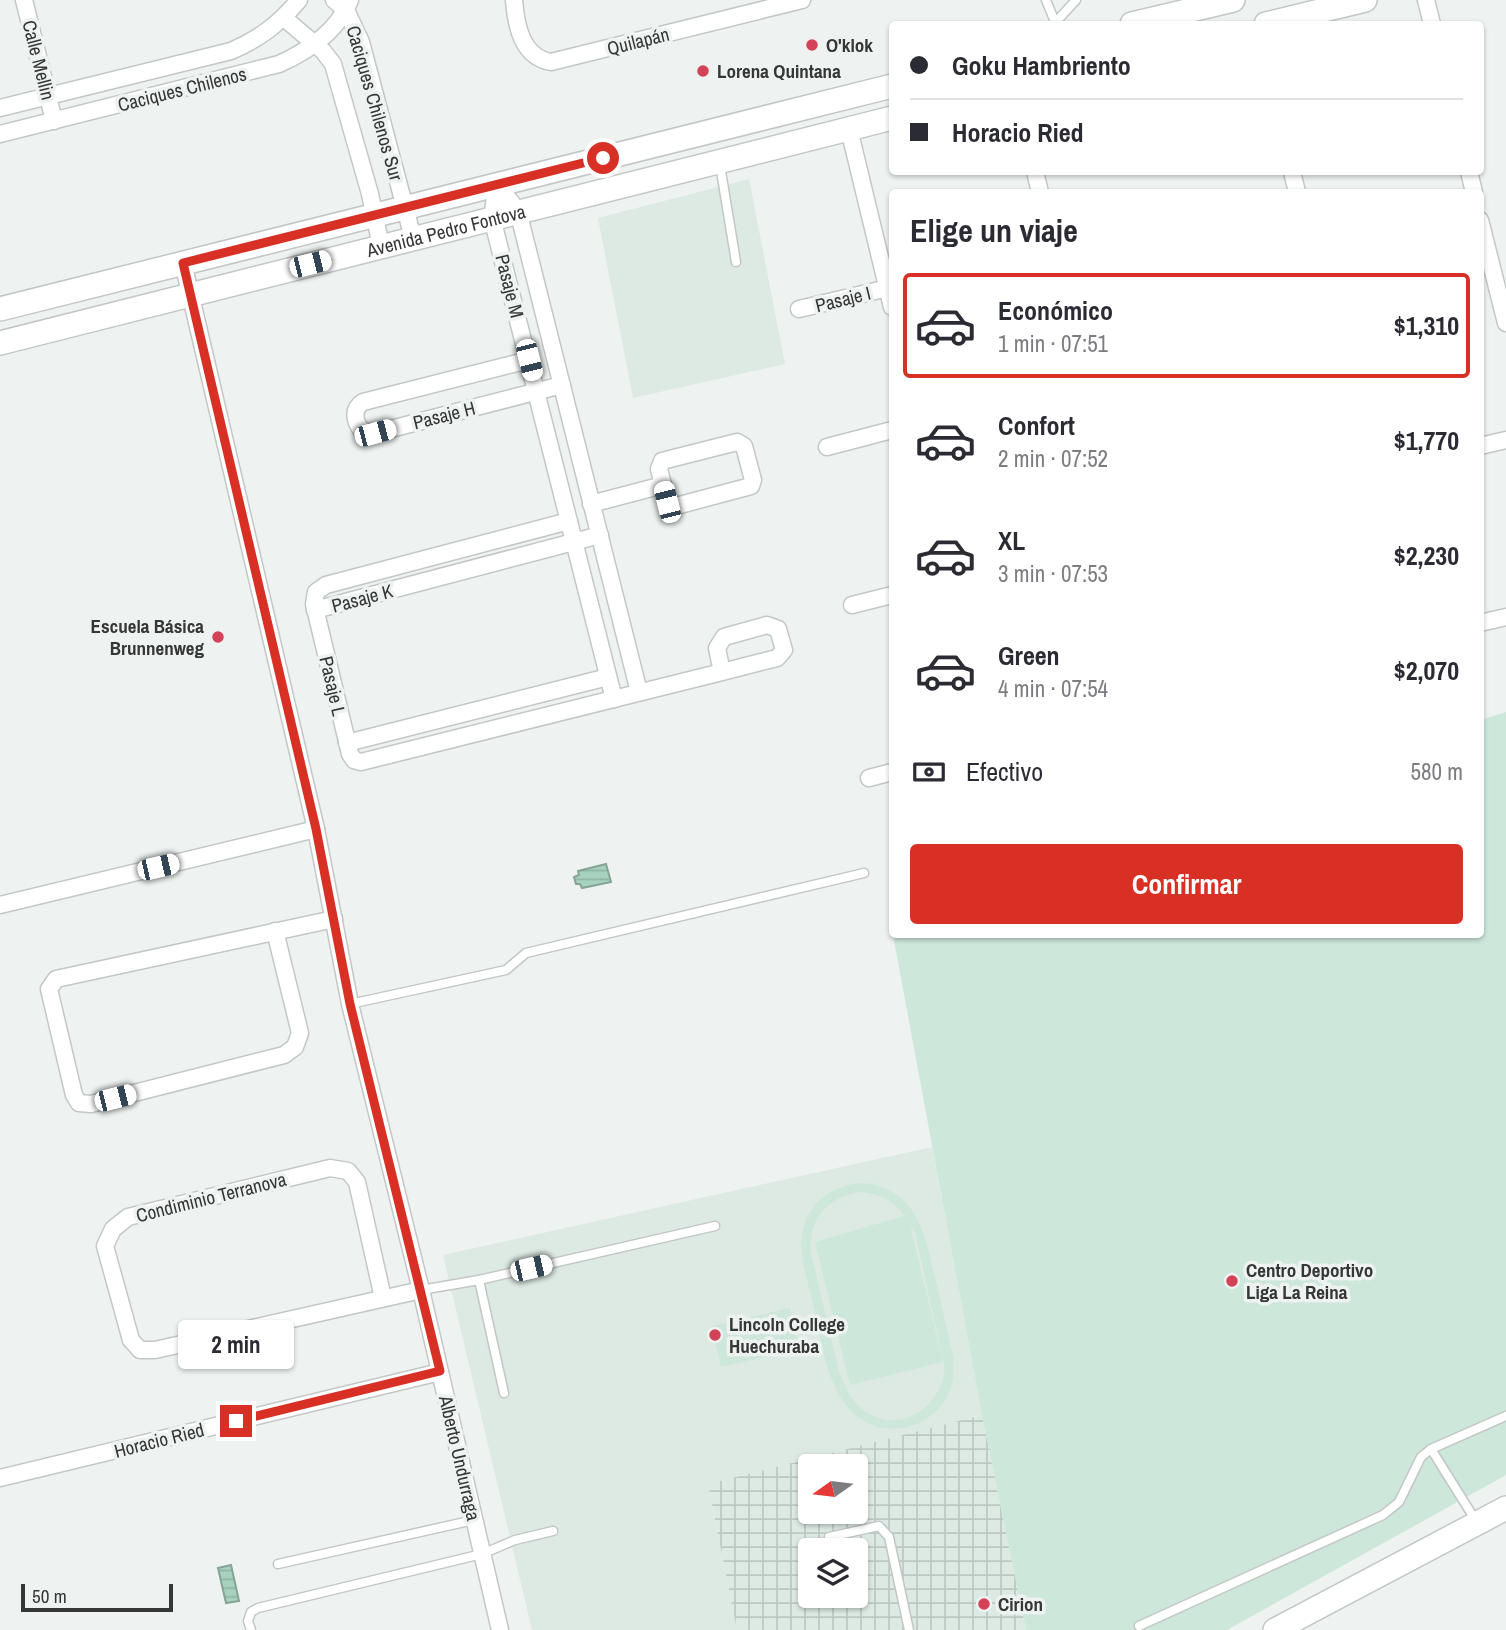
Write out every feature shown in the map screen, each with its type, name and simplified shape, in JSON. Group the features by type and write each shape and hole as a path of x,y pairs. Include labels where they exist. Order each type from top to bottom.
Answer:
{"street":[{"name":"Calle Mellin","path":"24,0 54,121"},
{"path":"284,18 299,0"},
{"name":"Quilapán","path":"514,0 524,43 536,57 551,62 803,0"},
{"path":"1145,21 1233,0"},
{"path":"1278,21 1365,0"},
{"path":"1426,0 1431,21"},
{"name":"Caciques Chilenos","path":"0,134 279,64 296,57 315,44 343,3"},
{"name":"Caciques Chilenos Sur","path":"343,3 361,42 413,238"},
{"name":"Caciques Chilenos","path":"0,108 230,51 262,36 284,18"},
{"name":"Caciques Chilenos Sur","path":"284,18 315,44 333,64 382,246"},
{"name":"Avenida Pedro Fontova","path":"0,309 889,87"},
{"name":"Avenida Pedro Fontova","path":"0,342 889,119"},
{"path":"849,128 889,293"},
{"name":"Pasaje M","path":"497,184 518,211 639,692"},
{"name":"Pasaje M","path":"497,184 492,218 614,699"},
{"path":"1484,236 1506,323"},
{"name":"Alberto Undurraga","path":"183,263 316,829 350,1004 421,1290 500,1630"},
{"name":"Pasaje I","path":"799,309 888,288"},
{"name":"Pasaje H","path":"529,360 368,400 358,405 356,419 362,431 375,433 562,385"},
{"path":"828,447 889,431"},
{"path":"1484,445 1506,440"},
{"path":"737,442 744,446 753,480 749,487 673,507 668,504 663,485 659,469 662,461 737,442"},
{"path":"591,504 663,485"},
{"name":"Pasaje K","path":"569,521 326,585 316,592 315,610 600,535"},
{"path":"852,605 889,596"},
{"name":"Pasaje L","path":"315,610 347,743 354,760 361,762 614,699"},
{"path":"1484,622 1506,617"},
{"path":"614,699 722,672"},
{"path":"347,743 608,677"},
{"path":"869,778 889,773"},
{"path":"0,905 316,829"},
{"path":"275,931 300,1033 295,1047 284,1055 91,1104 79,1104 74,1095 49,989 56,979 275,931 334,919"},
{"name":"Condiminio Terranova","path":"383,1298 357,1182 348,1171 330,1168 128,1217 113,1229 105,1246 131,1340 140,1350 155,1350 421,1290"},
{"name":"Horacio Ried","path":"0,1478 440,1371"},
{"path":"1275,1630 1506,1508"}],"lane":[{"path":"1046,0 1054,21"},
{"path":"1057,21 1076,0"},
{"path":"719,161 727,193 736,262"},
{"path":"350,1004 506,970 526,953 864,873"},
{"path":"421,1290 479,1280 715,1226"},
{"path":"479,1280 504,1393"},
{"path":"1139,1626 1383,1515 1399,1502 1421,1457 1432,1449 1506,1416"},
{"path":"1432,1449 1477,1523"},
{"path":"278,1564 474,1520"},
{"path":"829,1537 879,1526 889,1537 909,1630"},
{"path":"251,1630 248,1621 251,1612 258,1608 482,1554 515,1541 554,1531"}],"shaded area":[{"path":"749,179 785,364 633,398 598,218"},
{"name":"Centro Deportivo Liga La Reina","path":"1506,712 1506,1475 1227,1630 1026,1630 982,1415 894,938 1484,938 1484,719"},
{"path":"606,864 611,882 582,888 580,884 576,884 574,877 579,875 578,871"},
{"name":"Lincoln College Huechuraba","path":"932,1147 982,1415 827,1454 798,1454 798,1461 708,1484 737,1630 532,1630 443,1255"},
{"path":"862,1183 881,1187 896,1195 908,1205 916,1218 928,1248 953,1356 952,1382 942,1405 919,1423 896,1429 866,1422 840,1397 826,1361 802,1254 802,1233 814,1206 835,1190","holes":["869,1193 892,1202 904,1216 815,1242 850,1385 943,1362 910,1225 915,1233 945,1369 935,1396 926,1407 903,1419 876,1417 862,1409 848,1392 839,1372 811,1254 812,1230 822,1211 839,1198 850,1194"]},
{"path":"790,1308 800,1349 721,1367 712,1326"},
{"path":"982,1415 1026,1630 737,1630 708,1484 798,1461 798,1524 868,1524 868,1454 827,1454"},
{"path":"231,1565 239,1601 226,1603 218,1568"}],"place":[{"name":"O'klok","path":"812,45"},
{"name":"Lorena Quintana","path":"703,71"},
{"name":"Escuela Básica Brunnenweg","path":"218,637"},
{"name":"Centro Deportivo Liga La Reina","path":"1232,1281"},
{"name":"Lincoln College Huechuraba","path":"715,1335"},
{"name":"Cirion","path":"984,1604"}],"route":[{"path":"236,1421 440,1371 350,1004 316,829 183,263 603,158"}]}
